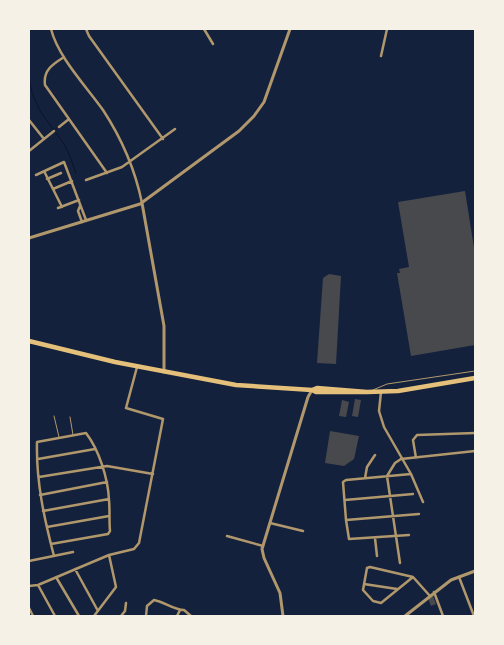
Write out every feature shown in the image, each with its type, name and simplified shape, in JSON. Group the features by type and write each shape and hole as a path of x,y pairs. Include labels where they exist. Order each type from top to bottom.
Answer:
{"main road":[{"path":"29,341 137,367 253,387 312,390 316,392 381,392 416,389 475,378"}],"street":[{"path":"51,29 53,37 64,57 103,110 131,161 142,203 164,326 164,372"},
{"path":"86,29 89,36 163,139"},
{"path":"204,29 213,44"},
{"path":"29,238 142,203 219,146 254,116 264,102 290,29"},
{"path":"381,56 387,29"},
{"path":"64,57 49,67 44,80 48,90 107,173"},
{"path":"59,127 69,119"},
{"path":"29,120 44,139"},
{"path":"86,180 107,173 131,161 175,130"},
{"path":"29,151 54,131"},
{"path":"36,175 64,162 79,202 78,211 84,222"},
{"path":"44,171 62,207"},
{"path":"48,178 61,173"},
{"path":"53,189 72,181"},
{"path":"58,208 79,202"},
{"path":"29,586 38,585 74,568 109,555 134,549 139,544 163,419 126,408 137,367"},
{"path":"283,616 280,593 264,558 262,546 308,397 312,390"},
{"path":"381,392 380,415 384,426 411,474 423,502"},
{"path":"51,544 109,533 110,499 107,482 96,449 86,433 37,442 40,495 43,511 47,527 51,544 54,556"},
{"path":"416,458 414,440 418,435 475,433"},
{"path":"38,459 96,449"},
{"path":"400,563 388,476 395,464 401,459 475,451"},
{"path":"365,478 367,468 375,455"},
{"path":"38,477 102,466 153,474"},
{"path":"409,535 349,540 344,481 411,474"},
{"path":"40,495 107,482"},
{"path":"345,500 413,494"},
{"path":"43,511 110,499"},
{"path":"346,520 419,514"},
{"path":"47,527 109,516"},
{"path":"270,523 303,531"},
{"path":"227,536 262,546"},
{"path":"375,538 378,556"},
{"path":"29,561 73,552"},
{"path":"94,616 116,587 109,555"},
{"path":"413,577 378,604 365,593 364,584 368,567 413,577 430,596"},
{"path":"74,568 98,611"},
{"path":"405,616 434,592 454,579 475,570"},
{"path":"56,577 78,616"},
{"path":"458,577 474,616"},
{"path":"364,584 398,590"},
{"path":"38,585 55,616"},
{"path":"434,592 443,616"},
{"path":"146,616 147,606 154,600 180,610 185,610 191,616"},
{"path":"469,604 475,602"},
{"path":"120,616 125,611 126,603"},
{"path":"29,608 33,616"},
{"path":"177,616 180,610"},
{"path":"412,611 414,616"}],"lane":[{"path":"367,392 387,384 475,371"},
{"path":"54,416 59,438"},
{"path":"70,417 73,435"}],"building":[{"path":"465,191 475,254 475,345 411,356 397,273 400,273 399,269 409,267 398,202"},
{"path":"329,274 341,276 336,364 317,363 323,278"},
{"path":"355,399 361,400 358,417 352,416"},
{"path":"342,400 349,402 346,417 339,416"},
{"path":"330,431 359,436 354,459 344,466 325,463"},
{"path":"433,596 436,604 431,606 428,598"}],"waterway":[{"path":"29,76 33,96 46,120 66,147 76,173"}]}
